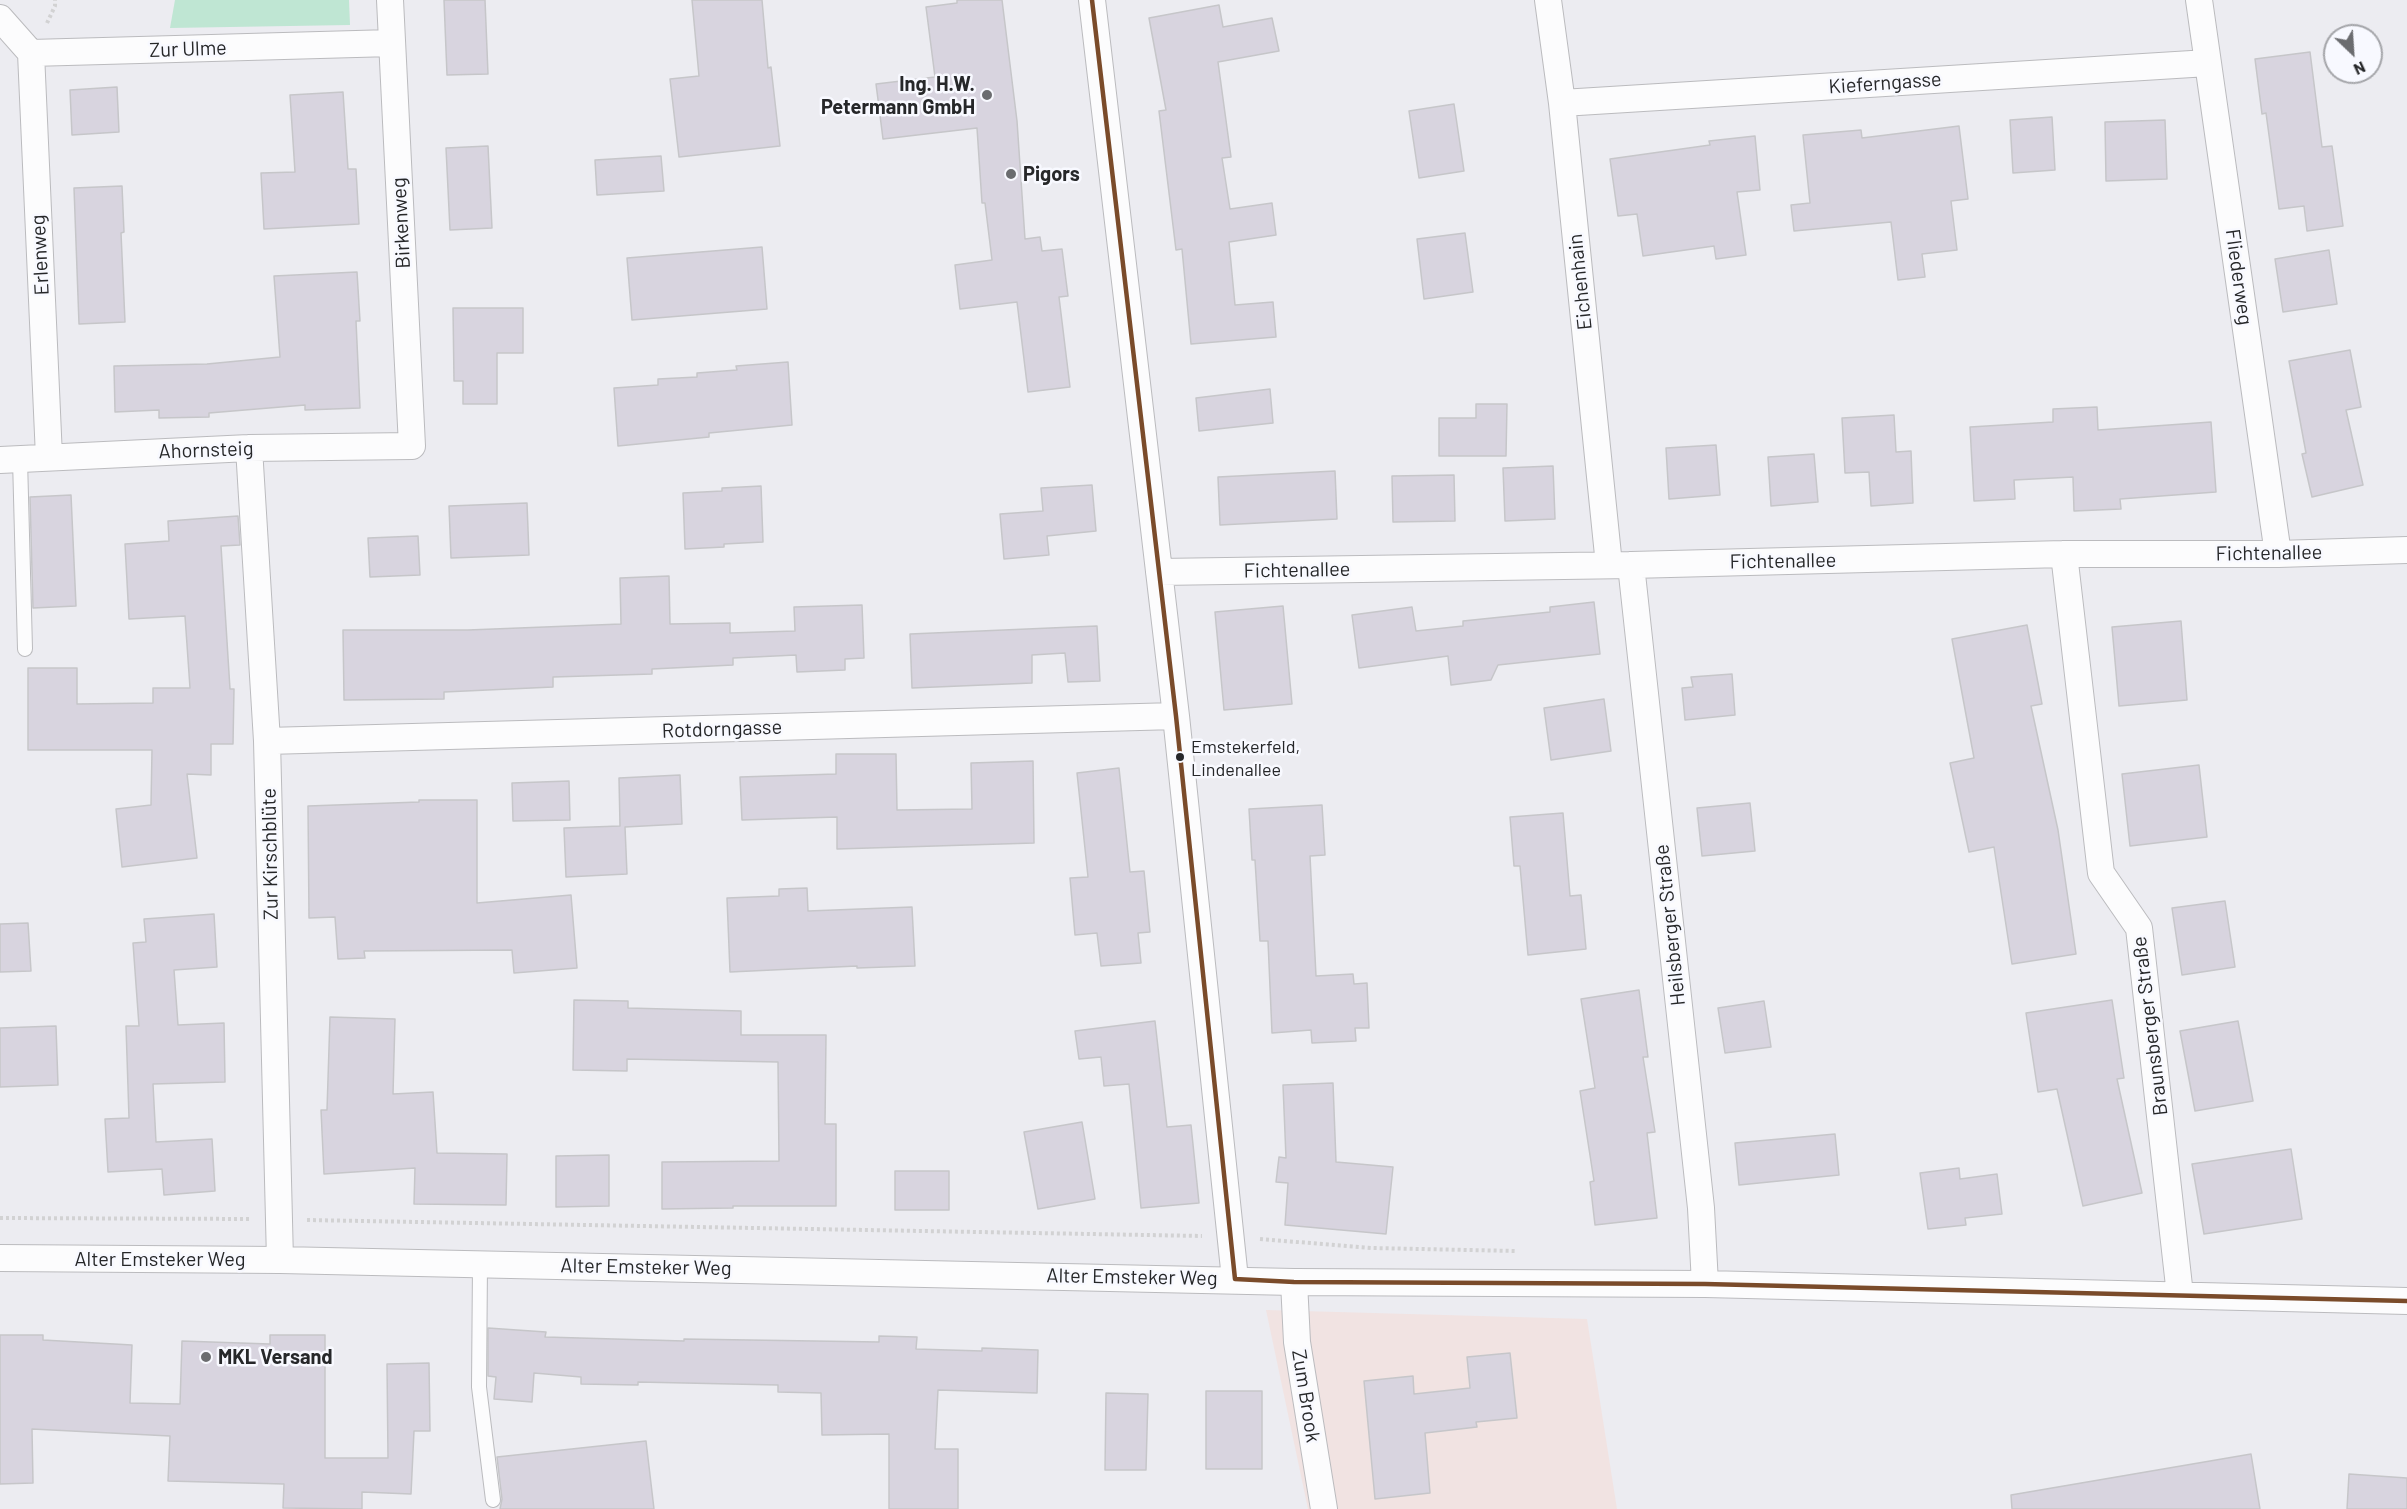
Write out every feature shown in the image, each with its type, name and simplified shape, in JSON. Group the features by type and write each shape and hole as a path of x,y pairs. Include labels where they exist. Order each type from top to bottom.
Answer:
{"street":[{"name":"Birkenweg","path":"390,0 412,446"},
{"path":"1092,0 1176,716 1235,1279"},
{"name":"Eichenhain","path":"1548,0 1620,565"},
{"name":"Fliederweg","path":"2199,0 2278,554"},
{"path":"0,18 32,53"},
{"name":"Zur Ulme","path":"32,53 392,43"},
{"name":"Erlenweg","path":"32,53 50,457"},
{"name":"Kieferngasse","path":"1562,103 2208,63"},
{"name":"Ahornsteig","path":"10,459 249,448 412,446"},
{"name":"Zur Kirschblüte","path":"249,448 267,741 280,1260"},
{"name":"Fichtenallee","path":"1159,572 1620,565 2064,554 2278,554 2407,550"},
{"name":"Braunsberger Straße","path":"2064,554 2101,873 2139,928 2180,1295"},
{"name":"Heilsberger Straße","path":"1620,565 1700,1196 1705,1284"},
{"name":"Rotdorngasse","path":"267,741 1176,716"},
{"name":"Alter Emsteker Weg","path":"0,1258 280,1260 1294,1282 1705,1284 2407,1300"},
{"name":"Zum Brook","path":"1294,1282 1297,1342 1324,1509"}],"lane":[{"path":"10,459 25,649"},
{"path":"480,1264 479,1387 493,1500"}],"shaded area":[{"path":"1266,1310 1587,1319 1617,1509 1308,1509"}],"green space":[{"path":"175,0 349,0 350,25 170,28"}],"building":[{"path":"444,0 485,0 488,74 447,75"},
{"path":"692,0 762,0 768,68 771,67 780,146 679,157 670,79 699,76"},
{"path":"957,0 1002,0 1017,121 1025,239 1040,237 1042,251 1062,249 1068,296 1059,297 1070,387 1028,392 1017,302 960,309 955,265 992,260 985,203 982,203 977,128 883,139 876,84 935,77 926,7 957,3"},
{"path":"1219,5 1223,27 1272,18 1279,51 1218,62 1231,157 1222,158 1230,209 1272,203 1276,235 1229,242 1235,305 1273,302 1276,337 1191,344 1182,249 1176,250 1159,111 1166,110 1149,18"},
{"path":"2310,52 2322,147 2332,146 2343,226 2307,231 2304,206 2279,209 2266,113 2262,114 2255,59"},
{"path":"117,87 119,132 72,135 70,90"},
{"path":"343,92 348,169 356,169 359,224 264,229 261,173 295,172 290,95"},
{"path":"1454,104 1464,171 1419,178 1409,111"},
{"path":"2052,117 2055,170 2013,173 2010,120"},
{"path":"2165,120 2167,179 2106,181 2105,122"},
{"path":"1959,126 1968,199 1951,201 1957,250 1922,254 1925,277 1898,280 1891,222 1794,231 1791,205 1810,203 1803,135 1861,130 1862,138"},
{"path":"1755,136 1760,190 1737,192 1746,255 1716,259 1714,246 1643,256 1637,214 1618,216 1610,159 1710,145 1709,141"},
{"path":"488,146 492,228 450,230 446,148"},
{"path":"661,156 664,191 597,195 595,160"},
{"path":"122,186 124,232 121,233 125,322 79,324 74,188"},
{"path":"1465,233 1473,292 1424,299 1417,239"},
{"path":"762,247 767,309 632,320 627,258"},
{"path":"2329,250 2337,304 2283,312 2275,259"},
{"path":"357,272 360,321 356,321 360,408 305,410 305,405 209,413 209,417 159,418 159,410 115,412 114,366 207,364 280,357 274,276"},
{"path":"453,308 523,308 523,353 497,353 497,404 463,404 463,381 454,381"},
{"path":"2350,350 2361,407 2346,410 2363,485 2312,497 2302,454 2306,453 2289,361"},
{"path":"788,362 792,425 709,433 709,437 618,446 614,388 658,385 658,379 697,377 697,373 737,370 736,366"},
{"path":"1270,389 1273,423 1199,431 1196,398"},
{"path":"1476,404 1507,404 1506,456 1439,456 1439,418 1476,418"},
{"path":"2097,407 2098,430 2211,422 2216,492 2120,499 2121,509 2074,511 2073,477 2014,480 2015,499 1974,501 1970,427 2053,422 2053,409"},
{"path":"1894,415 1896,452 1911,451 1913,503 1871,506 1869,472 1845,473 1842,418"},
{"path":"1716,445 1720,495 1669,499 1666,448"},
{"path":"1814,454 1818,502 1771,506 1768,457"},
{"path":"1553,466 1555,519 1505,521 1503,468"},
{"path":"1335,471 1337,519 1220,525 1218,477"},
{"path":"1454,475 1455,521 1393,522 1392,476"},
{"path":"1092,485 1096,531 1047,536 1049,555 1004,559 1000,514 1043,511 1041,488"},
{"path":"761,486 763,542 685,549 683,493"},
{"path":"71,495 76,606 33,608 30,497"},
{"path":"527,503 529,555 451,558 449,506"},
{"path":"238,516 240,545 221,546 230,689 234,689 233,744 211,744 211,775 187,774 197,858 122,867 116,809 151,805 152,750 28,750 28,668 77,668 77,704 153,703 153,688 190,688 185,616 129,619 125,544 169,541 168,521"},
{"path":"418,536 420,575 370,577 368,538"},
{"path":"669,576 670,624 730,623 730,633 795,631 794,607 862,605 864,658 845,659 845,670 797,672 796,655 733,658 733,665 652,669 652,674 553,677 553,687 444,692 444,699 344,700 343,630 468,630 621,624 620,578"},
{"path":"1594,602 1600,654 1498,665 1491,680 1451,685 1448,656 1359,668 1352,615 1412,607 1416,631 1463,626 1463,621 1550,612 1550,607"},
{"path":"1283,606 1292,704 1224,710 1215,612"},
{"path":"2181,621 2187,700 2119,706 2112,627"},
{"path":"2027,625 2042,704 2031,706 2058,830 2076,954 2012,964 1994,847 1969,852 1950,763 1974,758 1952,639"},
{"path":"1097,626 1100,681 1068,682 1065,653 1032,655 1032,683 912,688 910,634"},
{"path":"1732,674 1735,715 1685,720 1682,688 1693,687 1691,677"},
{"path":"1604,699 1611,751 1551,760 1544,708"},
{"path":"836,754 896,754 897,810 972,809 971,763 1033,761 1034,843 837,849 837,817 742,820 740,777 836,774"},
{"path":"2199,765 2207,837 2130,846 2122,774"},
{"path":"1119,768 1130,872 1144,871 1150,932 1138,933 1141,963 1101,966 1097,933 1075,935 1070,878 1088,877 1077,773"},
{"path":"680,775 682,824 625,827 627,874 566,877 564,828 620,826 619,778"},
{"path":"569,781 570,820 513,821 512,783"},
{"path":"419,800 477,800 477,903 571,895 577,968 514,973 512,950 364,951 365,958 338,959 335,917 309,918 308,806 419,802"},
{"path":"1750,803 1755,851 1702,856 1697,808"},
{"path":"1322,805 1325,855 1310,856 1316,976 1353,974 1354,984 1367,983 1369,1028 1355,1028 1356,1041 1312,1043 1311,1030 1272,1033 1268,941 1260,941 1249,809"},
{"path":"1563,813 1570,896 1581,895 1586,949 1528,955 1520,866 1514,866 1510,817"},
{"path":"807,888 808,911 912,907 915,966 857,968 857,966 730,972 727,898 779,896 779,889"},
{"path":"2225,901 2235,967 2182,975 2172,908"},
{"path":"214,914 217,967 174,970 178,1025 224,1023 225,1082 153,1084 156,1142 212,1139 215,1191 164,1195 162,1169 108,1172 105,1119 129,1118 126,1026 139,1026 133,943 146,942 144,919"},
{"path":"28,923 31,971 0,972 0,924"},
{"path":"1639,990 1648,1057 1643,1057 1655,1132 1647,1133 1657,1218 1595,1225 1590,1182 1594,1181 1580,1091 1595,1088 1581,999"},
{"path":"574,1000 628,1001 628,1008 741,1011 741,1035 826,1035 825,1124 836,1124 836,1206 662,1209 662,1162 779,1161 778,1062 627,1059 627,1071 573,1070"},
{"path":"2112,1000 2124,1078 2117,1079 2142,1193 2083,1206 2057,1089 2038,1092 2026,1013"},
{"path":"1764,1001 1771,1047 1725,1053 1718,1008"},
{"path":"330,1017 395,1019 393,1094 433,1092 437,1153 507,1154 506,1205 414,1204 415,1168 324,1174 321,1110 327,1110"},
{"path":"1155,1021 1167,1127 1191,1125 1199,1203 1141,1208 1129,1084 1104,1086 1101,1057 1079,1059 1075,1031"},
{"path":"2238,1021 2253,1101 2195,1111 2180,1031"},
{"path":"56,1026 58,1085 0,1087 0,1028"},
{"path":"1333,1083 1336,1162 1393,1167 1386,1234 1285,1225 1288,1183 1276,1182 1279,1157 1286,1158 1283,1085"},
{"path":"1082,1122 1095,1199 1038,1209 1024,1132"},
{"path":"1835,1134 1839,1175 1739,1185 1735,1143"},
{"path":"2291,1149 2302,1219 2204,1234 2192,1164"},
{"path":"609,1155 609,1206 556,1207 556,1156"},
{"path":"1959,1168 1960,1179 1997,1174 2002,1214 1965,1218 1966,1225 1928,1229 1920,1173"},
{"path":"895,1171 949,1171 949,1210 895,1210"},
{"path":"488,1328 546,1332 545,1337 684,1341 684,1339 879,1342 879,1336 917,1337 916,1349 1038,1350 1037,1393 938,1390 935,1449 958,1449 958,1509 889,1509 889,1434 822,1435 821,1393 778,1392 778,1385 638,1382 638,1385 581,1384 581,1377 534,1373 532,1402 494,1399 496,1377 488,1376"},
{"path":"0,1335 43,1335 43,1340 132,1345 130,1403 180,1404 182,1341 270,1344 270,1335 325,1335 325,1458 388,1458 387,1364 429,1363 430,1431 414,1431 411,1494 362,1492 362,1509 283,1508 284,1484 168,1481 170,1436 32,1429 33,1483 0,1484"},
{"path":"1510,1353 1517,1418 1476,1422 1477,1427 1425,1433 1430,1493 1375,1499 1364,1381 1413,1376 1414,1394 1470,1388 1467,1357"},
{"path":"1206,1391 1262,1391 1262,1469 1206,1469"},
{"path":"1106,1393 1148,1394 1146,1470 1105,1470"},
{"path":"646,1441 654,1509 500,1509 502,1499 497,1457"},
{"path":"2251,1454 2260,1509 2012,1509 2011,1495"},
{"path":"2349,1474 2407,1478 2407,1509 2347,1509"}],"transit line":[{"path":"1092,0 1176,716 1235,1279 1294,1282 1705,1284 2407,1301"}],"place":[{"name":"Ing. H.W. Petermann GmbH","path":"987,95"},
{"name":"Pigors","path":"1011,174"},
{"name":"Emstekerfeld, Lindenallee","path":"1180,757"},
{"name":"MKL Versand","path":"206,1357"}]}
